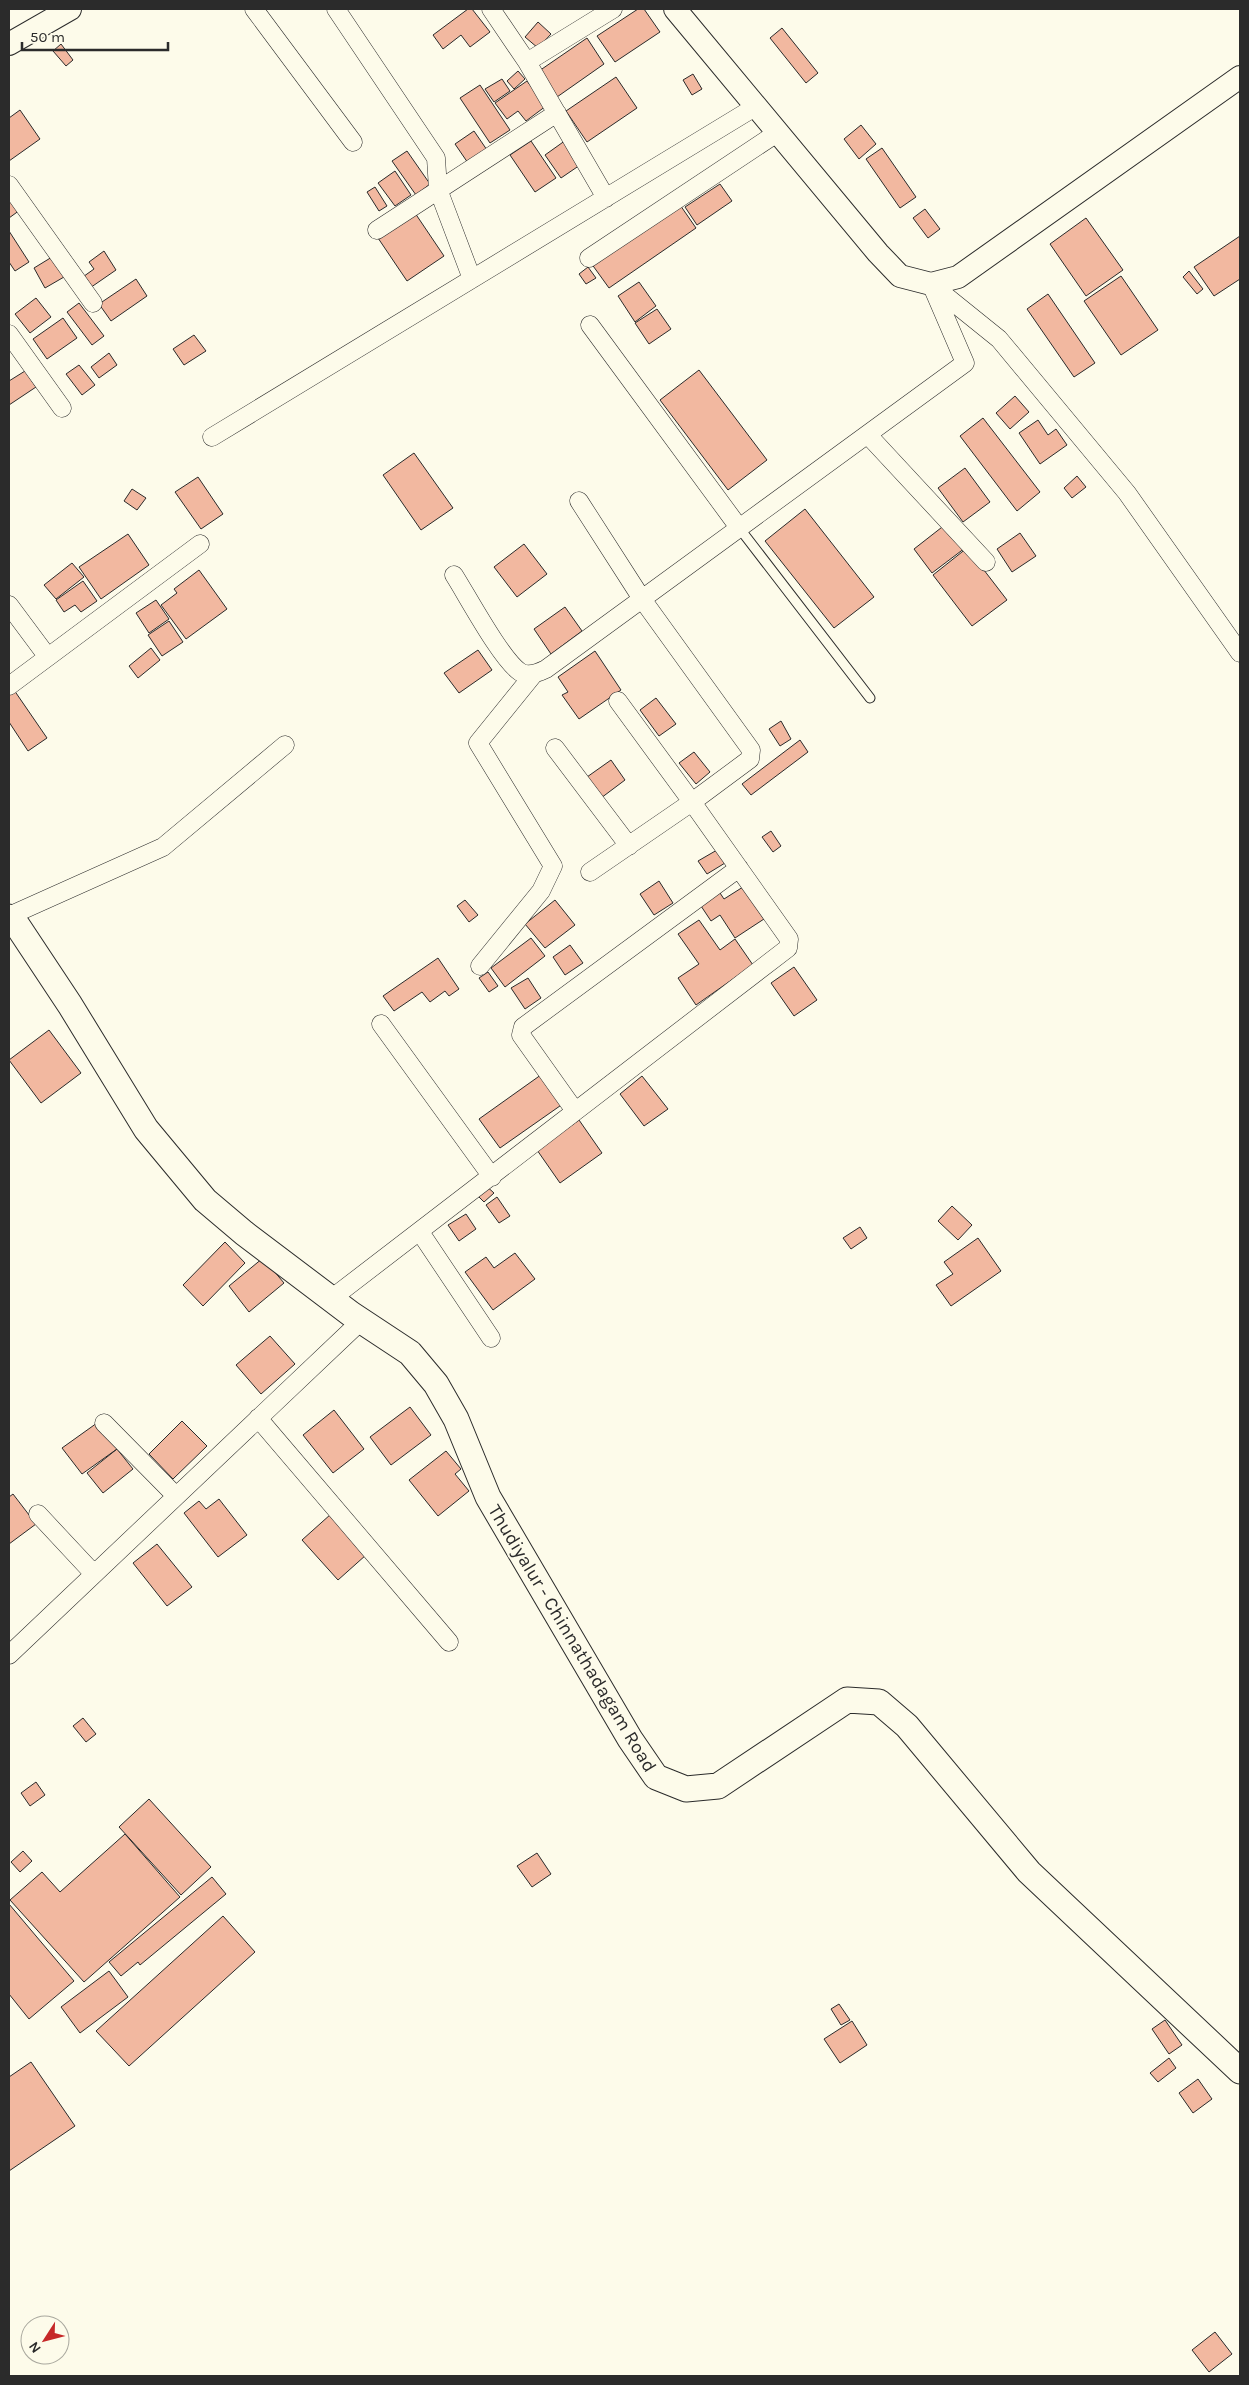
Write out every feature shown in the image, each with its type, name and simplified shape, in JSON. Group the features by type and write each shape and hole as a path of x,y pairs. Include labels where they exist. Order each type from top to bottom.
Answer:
{"main road":[{"name":"Thudiyalur - Chinnathadagam Road","path":"9,916 16,922 70,1005 146,1129 205,1200 244,1233 331,1300 410,1353 436,1384 456,1419 488,1497 630,1739 656,1777 686,1789 718,1786 847,1700 879,1702 907,1726 1029,1872 1240,2071"}],"street":[{"path":"9,44 70,9"},
{"path":"254,9 353,142"},
{"path":"336,9 436,158 438,189 472,279"},
{"path":"491,9 527,62 606,198"},
{"path":"527,62 613,9"},
{"path":"674,9 878,253 900,276 930,284 999,339 1127,493 1240,653"},
{"path":"930,284 958,277 1240,77"},
{"path":"212,437 755,107"},
{"path":"376,230 557,113"},
{"path":"589,258 777,133"},
{"path":"9,185 93,303"},
{"path":"480,966 541,891 553,866 478,743 533,675 546,670 591,638 965,363 930,284"},
{"path":"590,325 740,529"},
{"path":"9,334 62,408"},
{"path":"868,435 986,562"},
{"path":"578,501 642,599 752,755 750,759 692,802 590,872"},
{"path":"9,686 200,544"},
{"path":"454,575 506,658 521,673 533,675"},
{"path":"9,605 48,656"},
{"path":"331,1300 788,948 789,940 618,701"},
{"path":"9,916 163,847 285,745"},
{"path":"555,748 629,846"},
{"path":"575,1111 522,1035 523,1027 739,868"},
{"path":"381,1024 492,1177"},
{"path":"420,1232 491,1338"},
{"path":"11,1649 94,1574 361,1321"},
{"path":"258,1418 449,1642"},
{"path":"104,1423 176,1496"},
{"path":"38,1514 94,1574"}],"lane":[{"path":"740,529 870,698"}],"building":[{"path":"468,9 472,9 490,32 470,47 461,35 443,49 433,35"},
{"path":"638,9 644,9 660,32 615,62 597,36"},
{"path":"538,22 551,34 538,48 525,37"},
{"path":"782,28 818,73 806,83 770,38"},
{"path":"587,38 604,64 557,97 539,71"},
{"path":"61,44 73,60 66,66 53,51"},
{"path":"518,71 525,79 514,89 507,81"},
{"path":"693,74 702,89 692,95 683,80"},
{"path":"616,77 637,108 587,142 566,111"},
{"path":"502,79 510,91 494,102 485,89"},
{"path":"527,81 546,106 526,121 518,111 507,119 495,103"},
{"path":"480,85 510,130 490,143 460,98"},
{"path":"20,110 40,139 9,161 9,118"},
{"path":"861,125 876,144 859,159 844,139"},
{"path":"474,131 487,150 468,163 455,144"},
{"path":"566,140 583,163 561,178 545,155"},
{"path":"531,141 556,178 535,192 510,155"},
{"path":"882,148 916,197 900,208 866,159"},
{"path":"407,151 430,184 416,195 392,161"},
{"path":"395,171 411,195 395,206 378,183"},
{"path":"720,184 732,201 697,225 685,207"},
{"path":"375,187 387,206 379,211 367,192"},
{"path":"9,195 20,210 9,218"},
{"path":"678,202 696,228 609,288 591,263"},
{"path":"925,209 940,229 928,238 913,218"},
{"path":"415,213 444,256 407,281 378,238"},
{"path":"1086,218 1123,270 1086,296 1050,244"},
{"path":"9,231 29,262 15,271 9,262"},
{"path":"1240,236 1240,279 1214,296 1194,267"},
{"path":"104,251 116,270 87,290 80,279 94,269 89,262"},
{"path":"52,257 64,277 45,288 34,268"},
{"path":"588,267 596,278 586,284 579,274"},
{"path":"1189,271 1203,289 1197,294 1183,277"},
{"path":"1121,276 1158,330 1121,355 1084,301"},
{"path":"136,279 147,296 111,321 99,304"},
{"path":"639,282 656,306 635,322 618,296"},
{"path":"1048,294 1095,363 1074,377 1027,309"},
{"path":"36,298 51,317 30,333 15,314"},
{"path":"79,303 104,336 92,345 67,312"},
{"path":"657,309 671,329 649,344 635,323"},
{"path":"63,318 77,338 47,359 33,339"},
{"path":"194,335 206,351 184,365 173,349"},
{"path":"109,353 117,365 99,378 91,367"},
{"path":"79,365 95,385 82,395 66,374"},
{"path":"699,370 767,460 728,490 660,400"},
{"path":"25,371 36,387 9,405 9,381"},
{"path":"1015,396 1029,412 1010,429 996,413"},
{"path":"983,418 1040,492 1017,511 960,436"},
{"path":"1038,420 1048,435 1056,429 1067,445 1040,464 1019,433"},
{"path":"414,453 453,508 421,530 383,475"},
{"path":"965,468 990,502 963,522 938,488"},
{"path":"1077,476 1086,487 1072,498 1064,488"},
{"path":"198,477 223,514 201,529 175,492"},
{"path":"132,489 146,498 137,510 124,501"},
{"path":"805,509 874,597 834,628 765,541"},
{"path":"946,524 965,548 932,573 914,549"},
{"path":"1020,533 1036,556 1012,572 997,549"},
{"path":"128,534 149,565 101,599 79,567"},
{"path":"524,544 547,574 517,597 494,567"},
{"path":"967,548 1007,600 972,626 933,575"},
{"path":"72,563 84,577 56,599 44,585"},
{"path":"199,570 227,609 186,639 161,605 177,593 174,589"},
{"path":"83,581 97,601 81,612 75,605 64,612 56,600"},
{"path":"156,600 169,619 149,633 136,613"},
{"path":"565,607 582,631 551,654 534,629"},
{"path":"169,621 183,642 162,656 148,635"},
{"path":"151,648 160,660 138,678 129,666"},
{"path":"478,650 492,670 459,693 444,673"},
{"path":"595,651 621,690 579,719 562,695 568,692 558,677"},
{"path":"14,690 47,738 28,751 9,722 9,693"},
{"path":"656,698 676,724 659,736 640,710"},
{"path":"781,721 791,739 780,746 769,729"},
{"path":"800,740 808,752 751,795 742,784"},
{"path":"694,752 710,772 696,784 679,763"},
{"path":"611,760 625,780 601,798 587,777"},
{"path":"771,831 781,846 773,852 762,837"},
{"path":"717,850 725,863 707,874 698,861"},
{"path":"659,881 673,903 654,915 640,894"},
{"path":"743,887 764,919 735,938 720,915 711,921 699,903 718,890 724,899"},
{"path":"465,900 478,915 469,922 457,906"},
{"path":"555,900 575,925 545,948 525,924"},
{"path":"699,920 720,950 735,939 753,965 696,1005 678,978 699,964 678,934"},
{"path":"531,938 545,956 505,987 491,968"},
{"path":"570,945 583,963 565,975 553,957"},
{"path":"438,958 459,989 449,996 445,991 430,1002 422,992 394,1011 383,996"},
{"path":"794,967 817,1000 794,1016 771,983"},
{"path":"488,972 498,986 489,992 479,978"},
{"path":"528,978 541,998 525,1009 511,988"},
{"path":"49,1030 81,1073 41,1103 9,1060"},
{"path":"545,1072 567,1101 500,1148 479,1119"},
{"path":"642,1076 668,1109 644,1126 620,1094"},
{"path":"579,1120 602,1153 560,1183 537,1150"},
{"path":"484,1184 494,1193 484,1202 475,1193"},
{"path":"497,1197 510,1216 499,1223 486,1205"},
{"path":"952,1206 972,1225 958,1240 938,1221"},
{"path":"466,1214 476,1229 459,1241 448,1225"},
{"path":"860,1227 867,1238 851,1249 843,1238"},
{"path":"978,1238 1001,1271 951,1306 936,1285 953,1274 944,1262"},
{"path":"225,1242 245,1263 203,1306 183,1285"},
{"path":"515,1253 535,1279 493,1310 465,1272 486,1257 494,1268"},
{"path":"263,1258 284,1283 249,1312 229,1286"},
{"path":"270,1336 295,1364 261,1394 236,1365"},
{"path":"410,1407 431,1435 391,1465 370,1437"},
{"path":"334,1410 364,1449 333,1473 303,1435"},
{"path":"182,1421 207,1446 173,1479 149,1454"},
{"path":"97,1423 117,1449 82,1474 62,1448"},
{"path":"117,1449 133,1469 103,1493 87,1473"},
{"path":"446,1451 461,1469 455,1474 469,1491 438,1516 409,1480"},
{"path":"13,1494 36,1524 9,1544 9,1497"},
{"path":"219,1499 247,1535 218,1557 184,1513 199,1501 206,1509"},
{"path":"331,1514 366,1555 338,1580 302,1540"},
{"path":"157,1544 192,1587 167,1606 133,1563"},
{"path":"83,1718 96,1734 86,1742 73,1726"},
{"path":"36,1782 45,1795 30,1806 21,1793"},
{"path":"149,1799 211,1867 181,1895 119,1827"},
{"path":"125,1834 180,1897 84,1982 10,1900 42,1872 60,1892"},
{"path":"23,1851 32,1861 20,1872 11,1862"},
{"path":"537,1853 551,1874 532,1887 517,1866"},
{"path":"212,1877 226,1894 140,1965 138,1962 121,1976 109,1962"},
{"path":"9,1904 74,1981 29,2019 9,1994"},
{"path":"223,1916 255,1952 129,2066 96,2031"},
{"path":"109,1971 128,1997 80,2033 61,2007"},
{"path":"839,2004 850,2020 841,2025 831,2009"},
{"path":"1165,2020 1182,2045 1169,2054 1152,2029"},
{"path":"852,2021 867,2045 840,2063 824,2039"},
{"path":"1169,2058 1176,2068 1158,2082 1150,2073"},
{"path":"31,2062 75,2126 9,2171 9,2077"},
{"path":"1198,2079 1212,2099 1193,2113 1179,2093"},
{"path":"1215,2332 1232,2354 1209,2372 1192,2350"}]}
